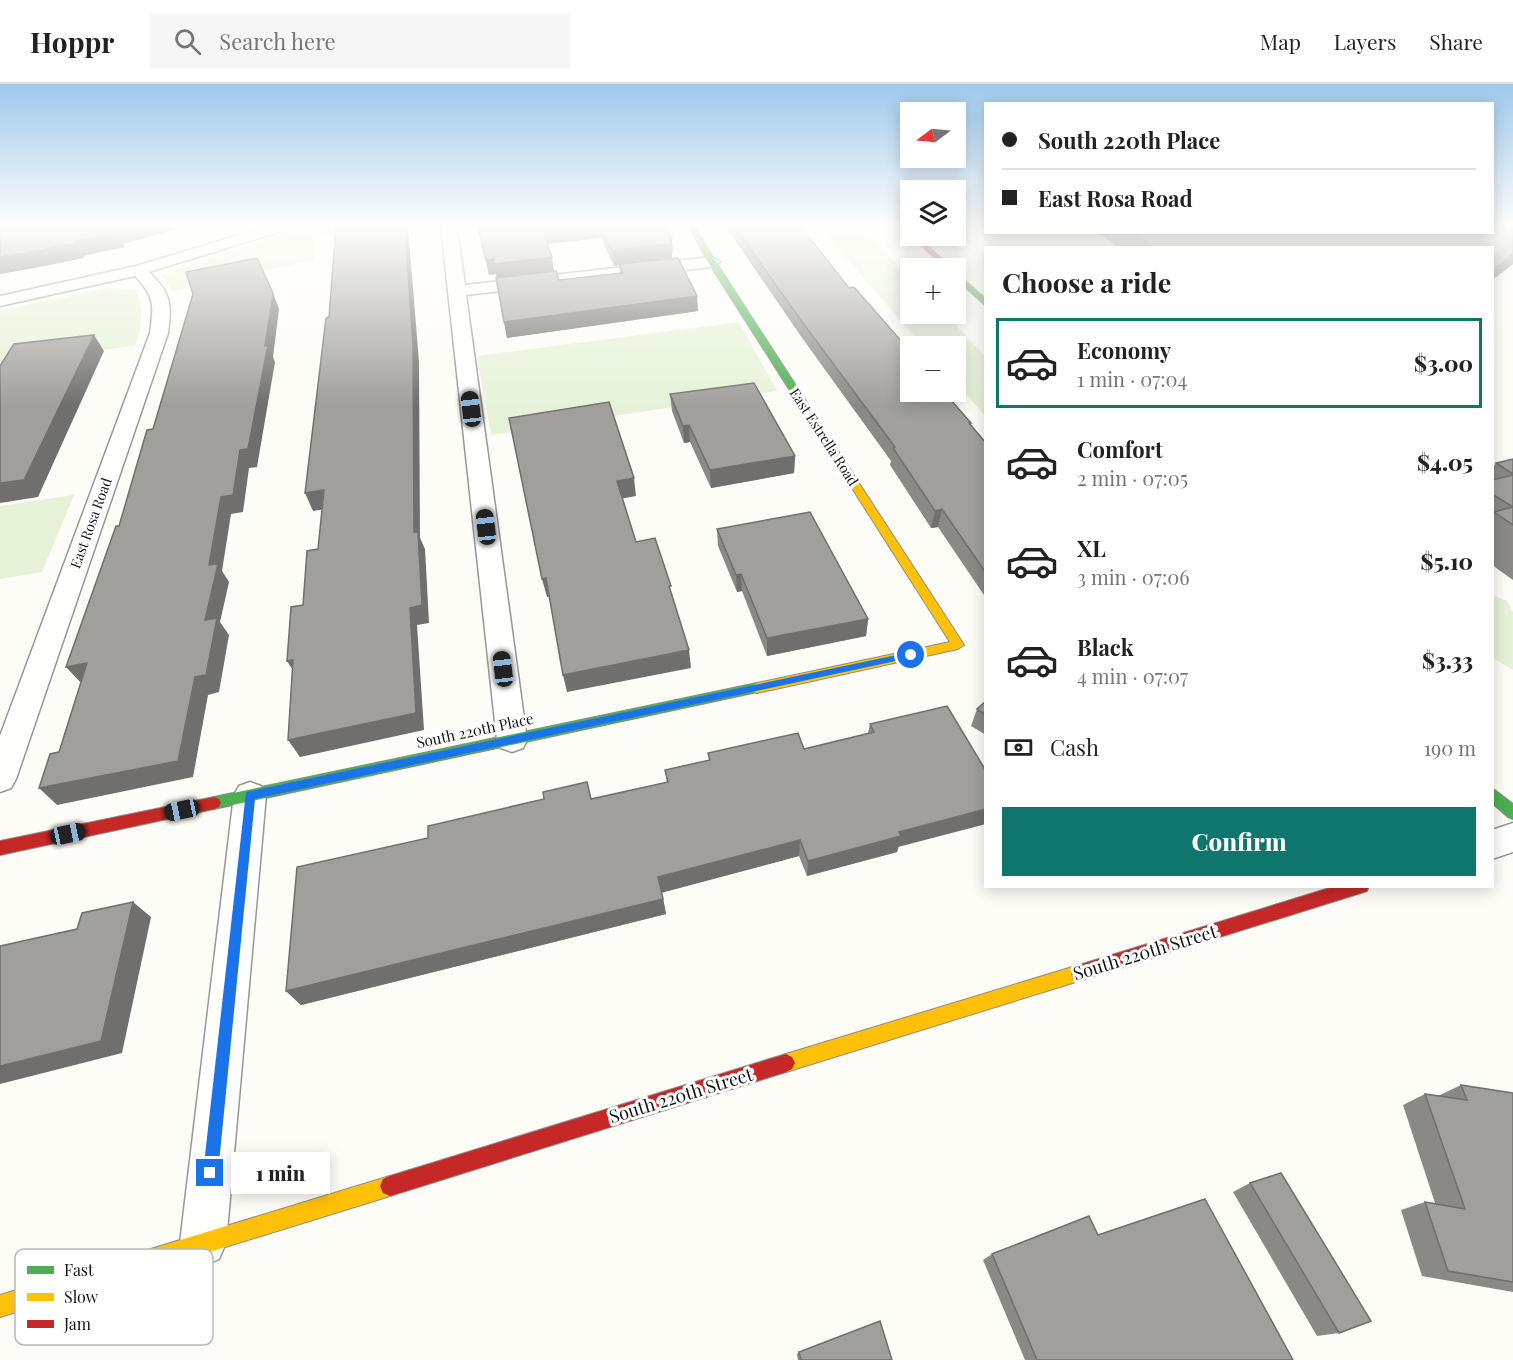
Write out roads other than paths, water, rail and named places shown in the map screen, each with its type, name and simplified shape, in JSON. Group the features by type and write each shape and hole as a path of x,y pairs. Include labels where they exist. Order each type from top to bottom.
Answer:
{"street":[{"path":"0,301 77,287"},
{"name":"East Rosa Road","path":"0,779 159,333 164,303 156,287"},
{"path":"456,287 512,740"},
{"path":"457,291 496,287"},
{"name":"East Estrella Road","path":"728,287 958,645"},
{"path":"968,287 984,302"},
{"name":"South 220th Place","path":"0,848 958,645"},
{"path":"203,1243 250,795"},
{"path":"1494,796 1513,813"},
{"path":"1494,844 1513,837"},
{"name":"South 220th Street","path":"184,1249 1355,888"},
{"name":"South 220th Street","path":"0,1306 15,1301"}]}
